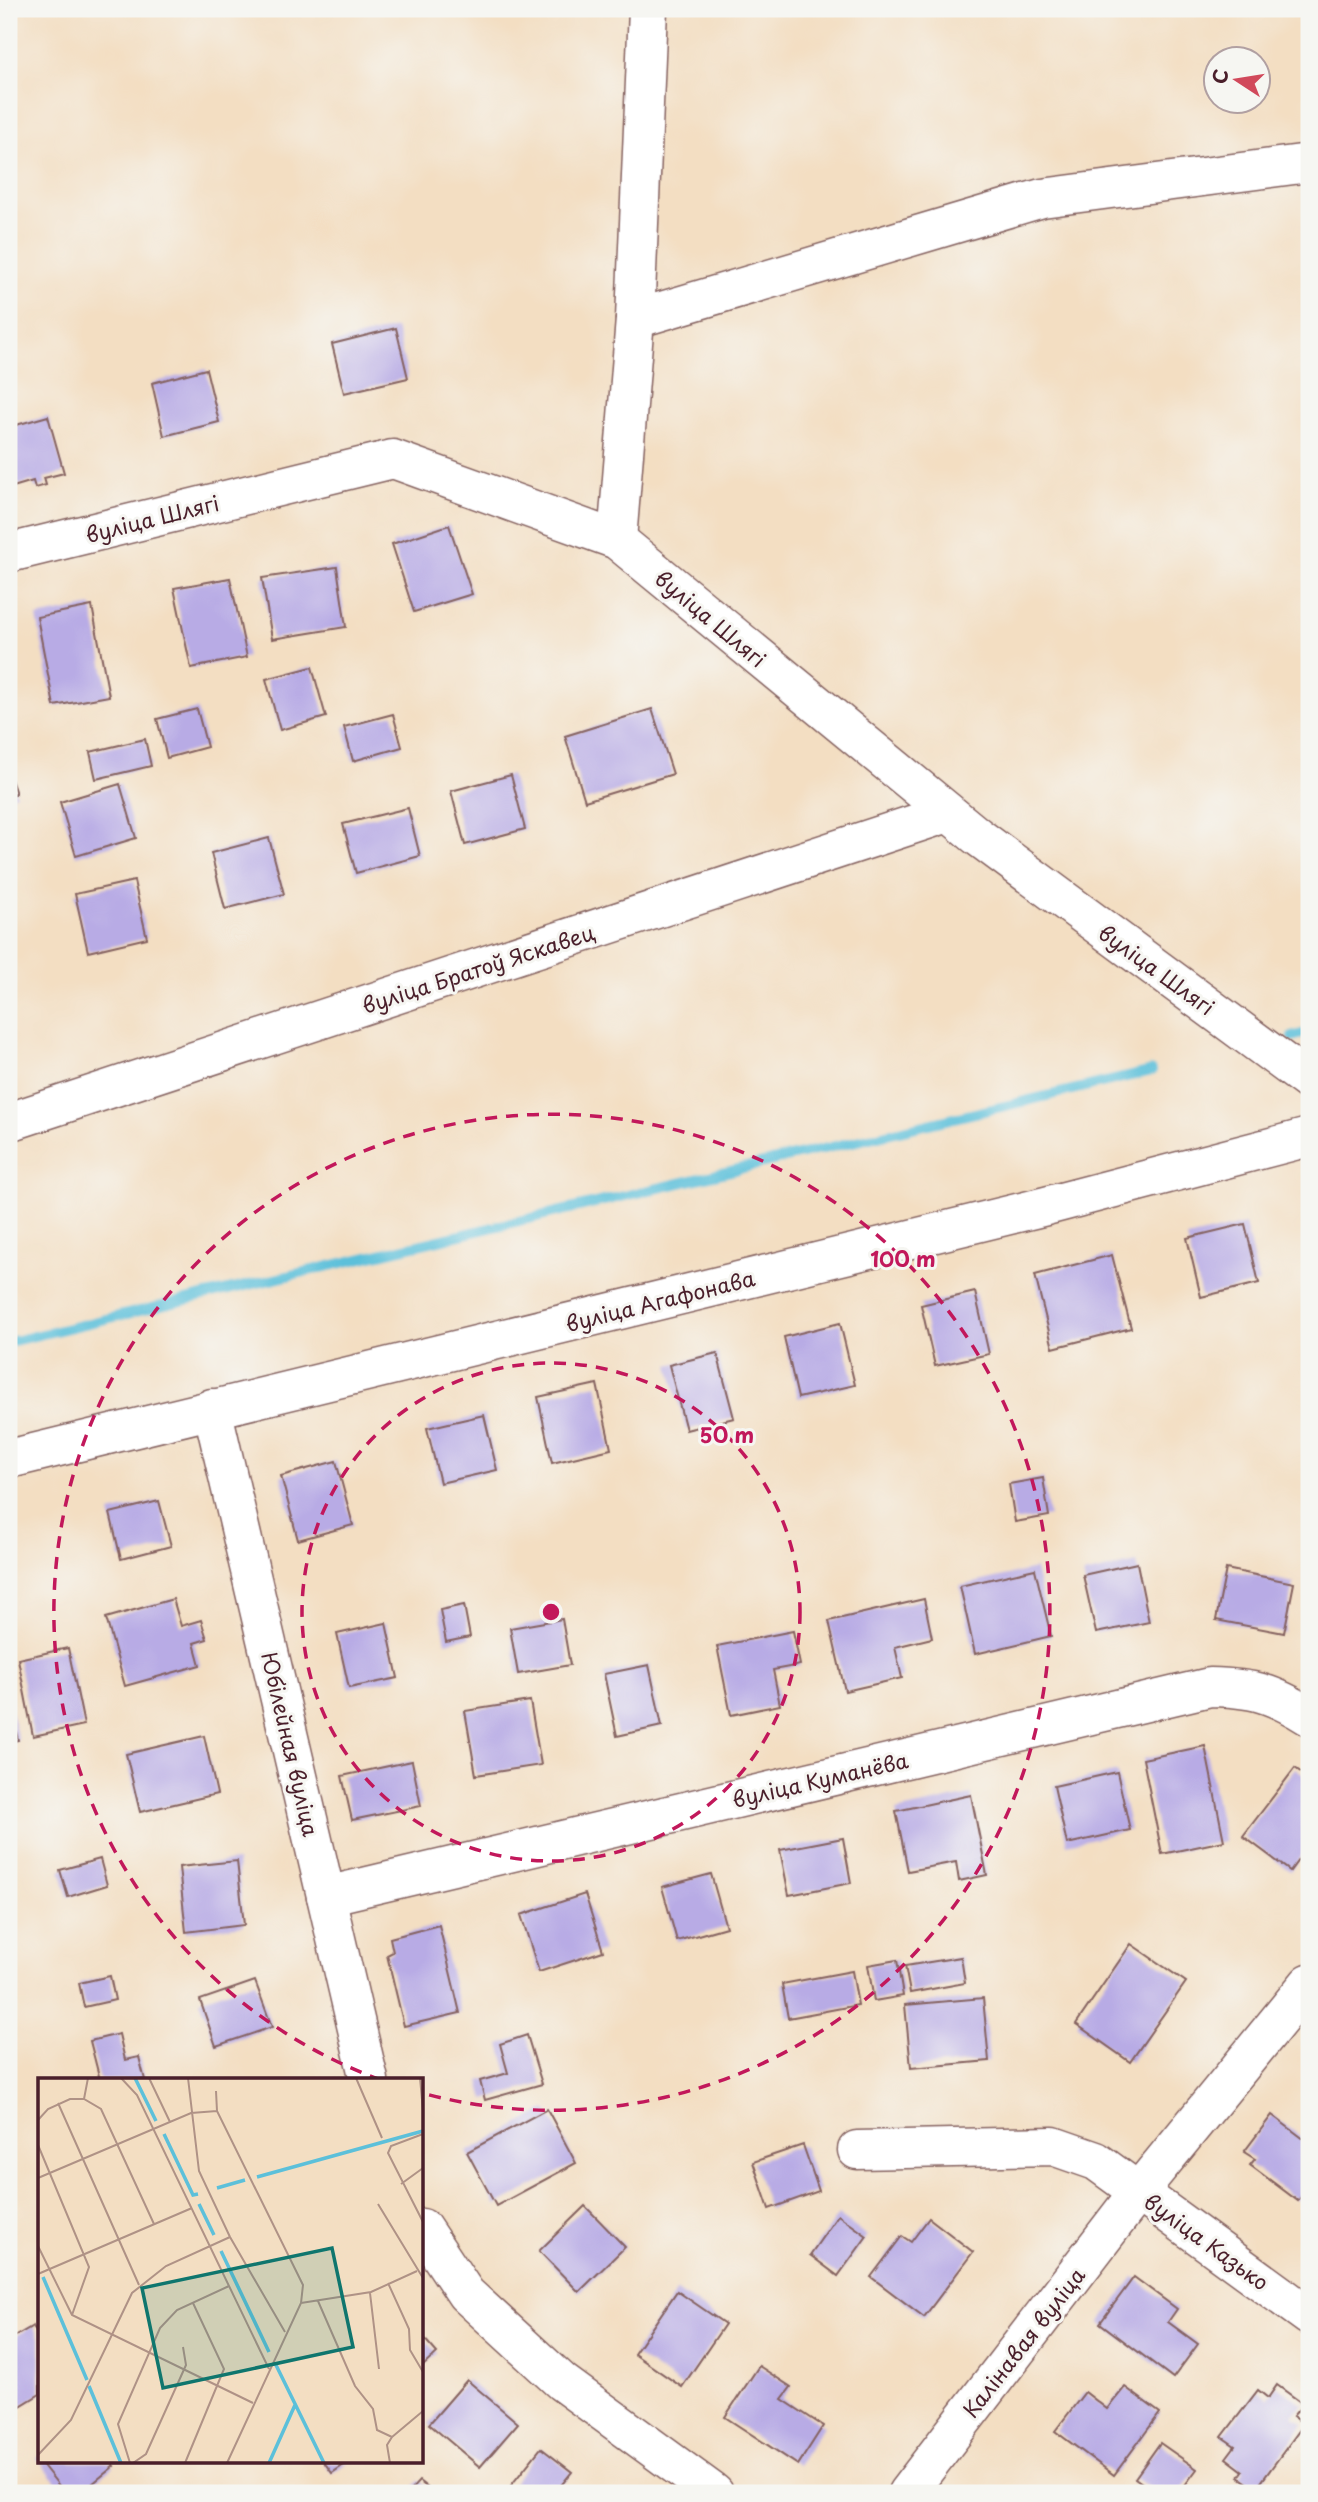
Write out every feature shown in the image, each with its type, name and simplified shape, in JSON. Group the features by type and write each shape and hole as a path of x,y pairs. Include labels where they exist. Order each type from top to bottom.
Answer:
{"street":[{"path":"617,540 635,319 648,9"},
{"path":"635,319 1042,198 1309,163"},
{"name":"вуліца Шлягі","path":"9,553 393,459 617,540 948,813 1309,1081"},
{"name":"вуліца Братоў Яскавец","path":"9,1122 948,813"},
{"name":"вуліца Агафонава","path":"9,1459 1046,1206 1309,1137"},
{"name":"Юбілейная вуліца","path":"212,1408 369,2078"},
{"name":"вуліца Куманёва","path":"326,1896 1210,1687 1245,1688 1279,1697 1309,1716"},
{"name":"Калінавая вуліца","path":"906,2493 1139,2191 1309,1983"},
{"path":"857,2150 1053,2146 1096,2161 1139,2191"},
{"name":"вуліца Казько","path":"1139,2191 1309,2316"},
{"path":"424,2231 466,2294 562,2382 714,2493"}],"building":[{"path":"396,328 408,378 344,393 332,344"},
{"path":"206,369 219,422 164,436 152,383"},
{"path":"48,416 64,473 44,478 46,485 35,488 33,481 13,487 9,472 9,427"},
{"path":"449,525 472,594 414,612 392,544"},
{"path":"337,567 346,627 272,639 262,578"},
{"path":"230,578 247,657 191,668 174,588"},
{"path":"92,606 109,696 54,706 37,617"},
{"path":"312,667 326,717 280,730 266,679"},
{"path":"197,709 207,747 167,758 157,719"},
{"path":"652,709 673,774 585,801 565,736"},
{"path":"393,714 402,747 353,761 344,727"},
{"path":"145,739 151,766 96,779 90,752"},
{"path":"9,773 16,794 9,797"},
{"path":"511,775 525,829 465,845 451,791"},
{"path":"120,784 136,838 76,856 60,802"},
{"path":"408,808 420,856 356,873 343,824"},
{"path":"269,838 284,894 225,909 211,853"},
{"path":"134,881 147,938 88,952 75,894"},
{"path":"1245,1224 1259,1283 1201,1297 1187,1238"},
{"path":"1112,1255 1131,1328 1053,1348 1035,1275"},
{"path":"975,1292 989,1354 935,1366 921,1305"},
{"path":"840,1323 855,1385 798,1398 784,1337"},
{"path":"717,1353 734,1418 686,1430 669,1365"},
{"path":"597,1384 611,1449 552,1463 538,1397"},
{"path":"484,1415 497,1470 440,1483 427,1428"},
{"path":"336,1461 353,1525 298,1540 281,1476"},
{"path":"1043,1478 1049,1516 1015,1522 1009,1484"},
{"path":"159,1501 171,1546 121,1559 110,1513"},
{"path":"1137,1563 1149,1622 1096,1633 1083,1575"},
{"path":"1035,1569 1051,1636 975,1654 960,1586"},
{"path":"1226,1569 1294,1583 1284,1633 1216,1620"},
{"path":"173,1599 181,1626 201,1620 207,1639 194,1643 200,1665 125,1686 106,1618"},
{"path":"924,1599 932,1638 895,1647 902,1678 845,1691 829,1621"},
{"path":"464,1605 470,1637 446,1642 440,1610"},
{"path":"562,1619 570,1665 518,1674 510,1628"},
{"path":"386,1623 398,1678 349,1688 337,1634"},
{"path":"793,1631 800,1665 773,1670 780,1705 731,1715 717,1646"},
{"path":"68,1648 84,1725 33,1736 18,1659"},
{"path":"649,1665 662,1726 617,1736 604,1674"},
{"path":"530,1701 541,1765 476,1775 465,1711"},
{"path":"9,1704 18,1740 9,1742"},
{"path":"204,1736 217,1794 140,1812 126,1754"},
{"path":"1205,1746 1224,1841 1162,1854 1143,1759"},
{"path":"412,1761 421,1806 352,1820 342,1776"},
{"path":"1295,1768 1309,1778 1309,1845 1290,1871 1243,1836"},
{"path":"1117,1772 1130,1830 1067,1844 1054,1786"},
{"path":"971,1795 987,1875 959,1881 956,1862 908,1871 896,1811"},
{"path":"843,1838 851,1883 789,1895 780,1850"},
{"path":"100,1859 107,1885 68,1897 60,1870"},
{"path":"237,1861 244,1925 186,1932 179,1867"},
{"path":"711,1874 726,1927 677,1941 662,1887"},
{"path":"585,1894 603,1951 539,1972 521,1915"},
{"path":"439,1925 460,2013 404,2026 387,1955 393,1952 390,1938"},
{"path":"1131,1944 1186,1982 1130,2062 1076,2024"},
{"path":"961,1957 965,1983 910,1993 905,1966"},
{"path":"897,1960 903,1996 874,2001 868,1965"},
{"path":"852,1971 858,2005 788,2018 782,1984"},
{"path":"110,1976 115,2000 84,2007 79,1983"},
{"path":"255,1981 272,2027 216,2046 200,2000"},
{"path":"983,1998 989,2061 911,2068 905,2005"},
{"path":"119,2034 125,2060 139,2057 144,2078 99,2078 90,2041"},
{"path":"527,2035 542,2084 485,2100 480,2081 508,2073 500,2044"},
{"path":"547,2109 576,2163 496,2206 467,2152"},
{"path":"1272,2115 1309,2143 1309,2186 1298,2201 1250,2165 1255,2159 1244,2152"},
{"path":"803,2145 819,2191 769,2209 753,2162"},
{"path":"585,2206 625,2247 579,2292 539,2251"},
{"path":"838,2215 867,2236 838,2276 810,2255"},
{"path":"929,2218 973,2252 924,2317 871,2277 902,2236 911,2242"},
{"path":"1134,2277 1177,2309 1168,2322 1198,2344 1173,2378 1100,2323"},
{"path":"677,2291 725,2324 682,2387 634,2354"},
{"path":"33,2326 38,2335 38,2395 17,2408 9,2394 9,2340"},
{"path":"424,2338 437,2353 424,2365"},
{"path":"759,2366 791,2387 782,2399 823,2426 798,2465 725,2417"},
{"path":"467,2380 518,2423 480,2467 429,2424"},
{"path":"1277,2385 1303,2404 1293,2416 1304,2424 1256,2489 1239,2477 1243,2471 1226,2458 1235,2446 1222,2437 1258,2390 1268,2398"},
{"path":"1125,2387 1160,2413 1114,2475 1055,2431 1085,2392 1107,2409"},
{"path":"1160,2443 1197,2469 1179,2493 1156,2493 1135,2478"},
{"path":"541,2448 572,2472 558,2489 563,2493 505,2493"},
{"path":"42,2464 114,2466 81,2493 65,2493"},
{"path":"325,2464 345,2464 332,2473"},
{"path":"419,2481 434,2493 408,2493"}],"waterway":[{"path":"1292,1037 1309,1032"},
{"path":"9,1342 1152,1071"}]}
